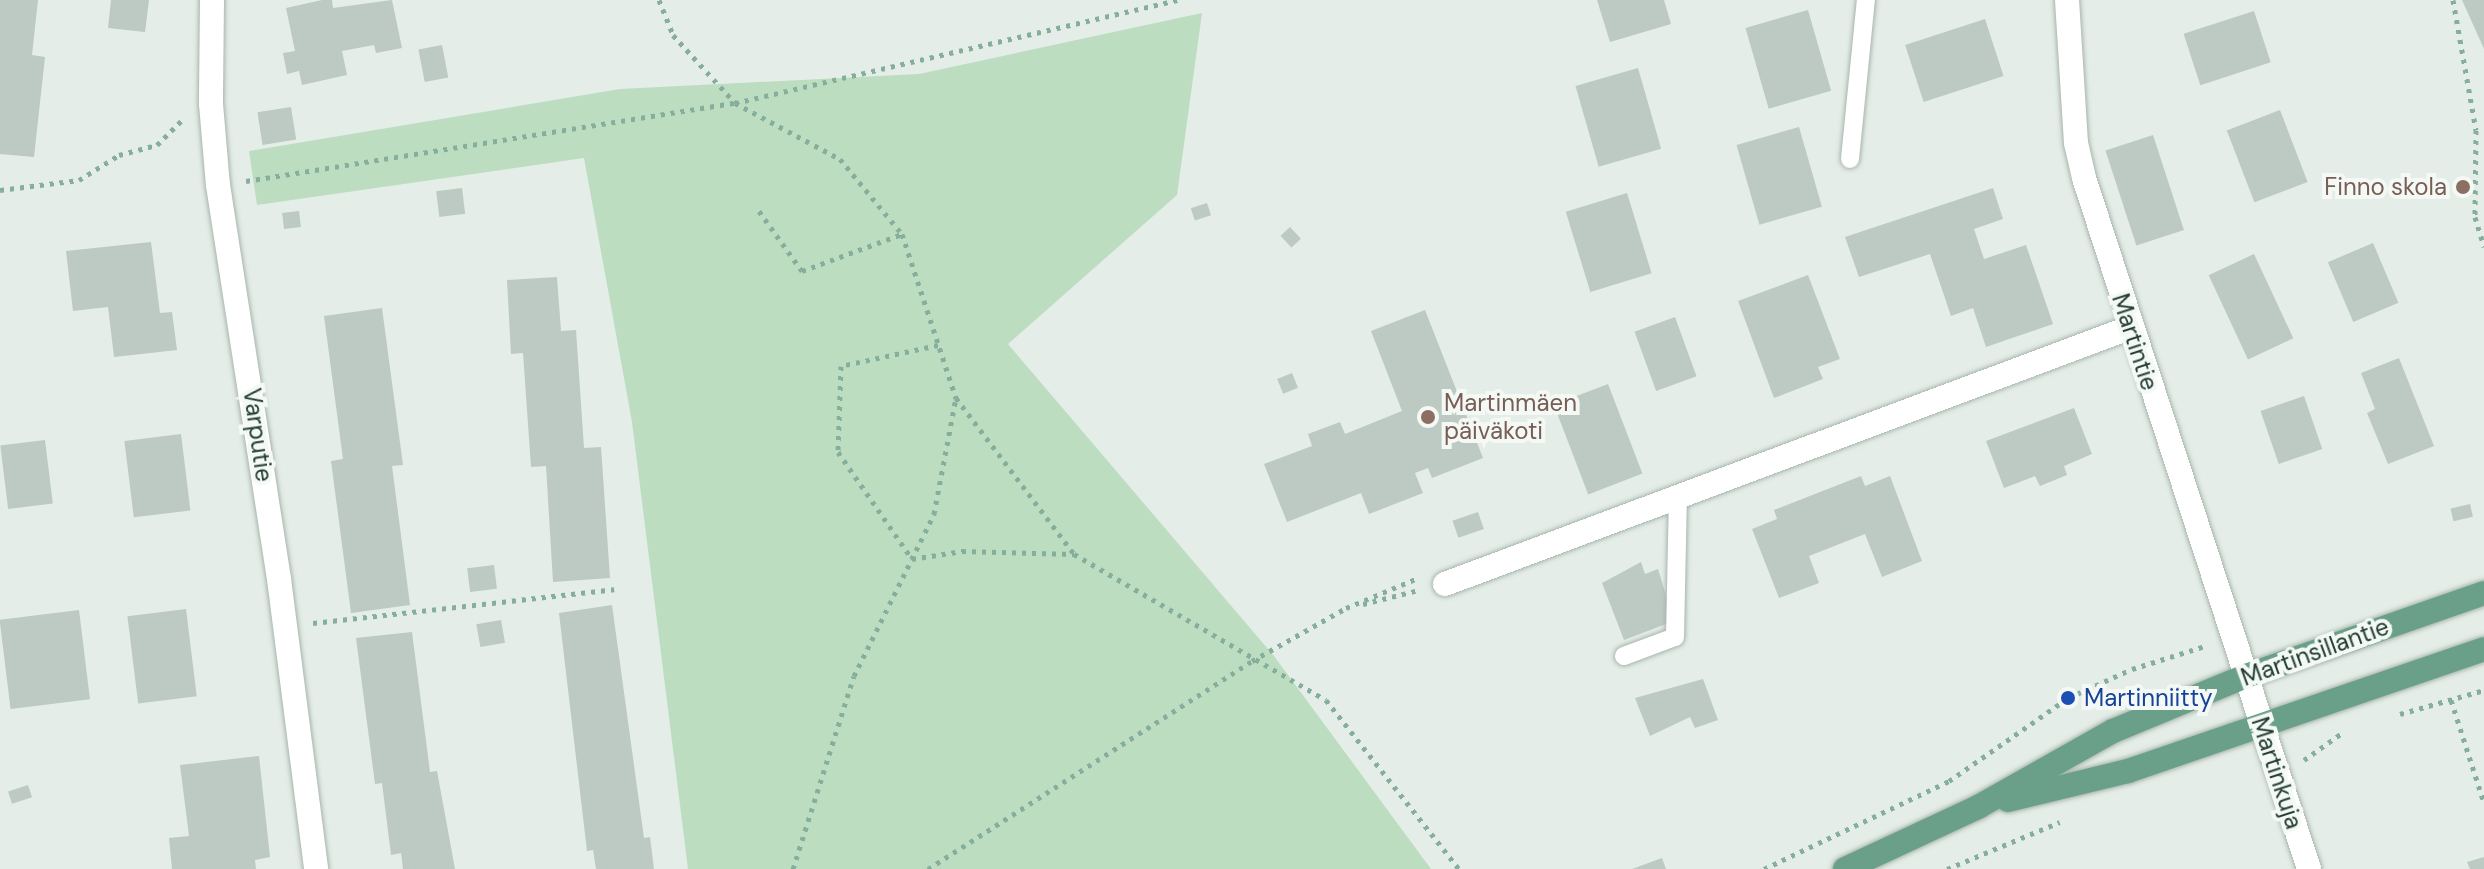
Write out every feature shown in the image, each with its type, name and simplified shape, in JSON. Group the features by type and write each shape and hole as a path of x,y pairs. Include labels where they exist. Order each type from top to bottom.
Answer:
{"main road":[{"name":"Martinsillantie","path":"1845,869 1978,807 2113,731 2246,676 2484,593"},
{"name":"Martinsillantie","path":"1978,807 2128,771 2484,649"}],"street":[{"name":"Varputie","path":"212,0 211,104 218,185 279,579 316,869"},
{"name":"Martintie","path":"2067,0 2076,143 2129,328 2246,676"},
{"path":"1445,584 2129,328"},
{"name":"Martinkuja","path":"2246,676 2309,869"}],"lane":[{"path":"1850,159 1866,0"},
{"path":"1624,656 1675,637 1678,497"}],"path":[{"path":"659,0 673,35 735,103 840,159 902,234 956,398 1074,554 1252,661 1326,700 1459,869"},
{"path":"218,185 735,103 1179,0"},
{"path":"2453,0 2476,130 2475,217 2484,247"},
{"path":"0,190 79,180 119,155 157,145 187,115 211,104"},
{"path":"759,211 802,271 902,234"},
{"path":"912,559 838,452 841,366 938,345"},
{"path":"793,869 854,676 934,514 956,398"},
{"path":"912,559 962,551 1074,554"},
{"path":"928,869 1252,661 1346,608 1445,584"},
{"path":"303,624 614,589"},
{"path":"2396,715 2484,690"},
{"path":"2451,700 2484,803"},
{"path":"2275,770 2299,763 2349,729"}],"green space":[{"path":"1202,13 1177,195 1008,344 1274,656 1431,869 688,869 632,422 584,158 257,205 249,151 620,89 919,74"}],"building":[{"path":"0,0 38,0 32,55 45,57 34,157 0,154"},
{"path":"111,0 149,0 145,32 108,28"},
{"path":"332,0 333,8 392,0 402,48 376,53 374,45 342,51 347,75 302,85 299,71 287,74 283,53 295,51 286,8"},
{"path":"1597,0 1664,0 1671,24 1610,42"},
{"path":"2462,0 2484,0 2484,49"},
{"path":"1808,10 1831,91 1769,109 1746,28"},
{"path":"2254,11 2271,62 2200,85 2184,34"},
{"path":"1985,19 2004,76 1924,102 1905,45"},
{"path":"442,45 448,77 425,82 418,50"},
{"path":"1638,68 1661,149 1599,167 1576,86"},
{"path":"291,107 296,140 263,145 257,112"},
{"path":"2280,110 2308,182 2254,202 2227,130"},
{"path":"1799,127 1822,207 1759,225 1737,145"},
{"path":"2153,135 2184,230 2136,246 2105,150"},
{"path":"462,188 465,214 439,217 436,191"},
{"path":"1993,188 2003,219 1974,229 1984,259 2026,245 2053,324 1986,347 1973,308 1951,316 1930,254 1859,277 1845,237"},
{"path":"1627,193 1652,273 1590,292 1566,212"},
{"path":"1207,203 1211,215 1195,221 1191,208"},
{"path":"299,211 301,227 284,229 282,213"},
{"path":"1290,227 1301,239 1291,248 1280,236"},
{"path":"151,242 160,313 172,312 177,350 114,357 108,307 73,311 66,251"},
{"path":"2373,243 2398,303 2353,322 2328,262"},
{"path":"2254,254 2293,338 2248,359 2209,275"},
{"path":"1808,275 1840,359 1818,367 1823,379 1774,398 1738,301"},
{"path":"557,277 561,331 576,330 584,448 601,447 610,578 553,582 546,466 531,467 523,353 511,354 507,280"},
{"path":"382,308 403,465 392,466 410,605 351,613 331,461 343,459 324,316"},
{"name":"Martinmäen päiväkoti","path":"1425,310 1483,458 1432,478 1428,468 1415,473 1423,493 1369,514 1361,493 1287,522 1264,464 1312,446 1308,434 1340,422 1345,434 1402,411 1371,331"},
{"path":"1675,317 1697,376 1656,391 1635,332"},
{"path":"2399,358 2434,446 2388,464 2367,413 2375,409 2361,373"},
{"path":"1292,373 1298,388 1283,394 1277,379"},
{"path":"1608,384 1642,474 1588,494 1554,405"},
{"path":"2304,396 2322,449 2279,464 2261,411"},
{"path":"2074,408 2092,454 2064,466 2067,475 2040,486 2035,476 2004,488 1986,441"},
{"path":"181,434 190,510 134,517 124,441"},
{"path":"45,440 53,504 8,509 0,445"},
{"path":"1861,476 1865,486 1890,476 1922,561 1882,577 1865,534 1809,556 1819,583 1779,598 1752,529 1777,519 1774,510"},
{"path":"2470,504 2473,517 2453,521 2451,508"},
{"path":"1478,512 1484,529 1458,538 1452,521"},
{"path":"1641,562 1645,574 1658,569 1674,621 1624,640 1602,583"},
{"path":"494,565 497,589 470,592 467,568"},
{"path":"612,605 644,838 650,837 654,869 596,869 593,850 587,851 559,613"},
{"path":"186,609 197,696 138,704 127,616"},
{"path":"79,610 90,699 11,709 0,620"},
{"path":"501,620 505,643 480,647 476,624"},
{"path":"412,632 430,772 437,771 455,869 403,869 401,853 391,855 382,783 375,784 356,638"},
{"path":"1703,679 1718,720 1695,728 1690,717 1650,736 1635,698"},
{"path":"259,756 270,857 255,860 256,869 172,869 169,838 189,836 180,765"},
{"path":"28,785 32,797 12,804 8,791"},
{"path":"2484,857 2484,869 2470,869 2467,862"},
{"path":"1662,858 1666,869 1632,869"}],"place":[{"name":"Finno skola","path":"2463,187"},
{"name":"Martinmäen päiväkoti","path":"1428,417"},
{"name":"Martinniitty","path":"2068,698"}]}
